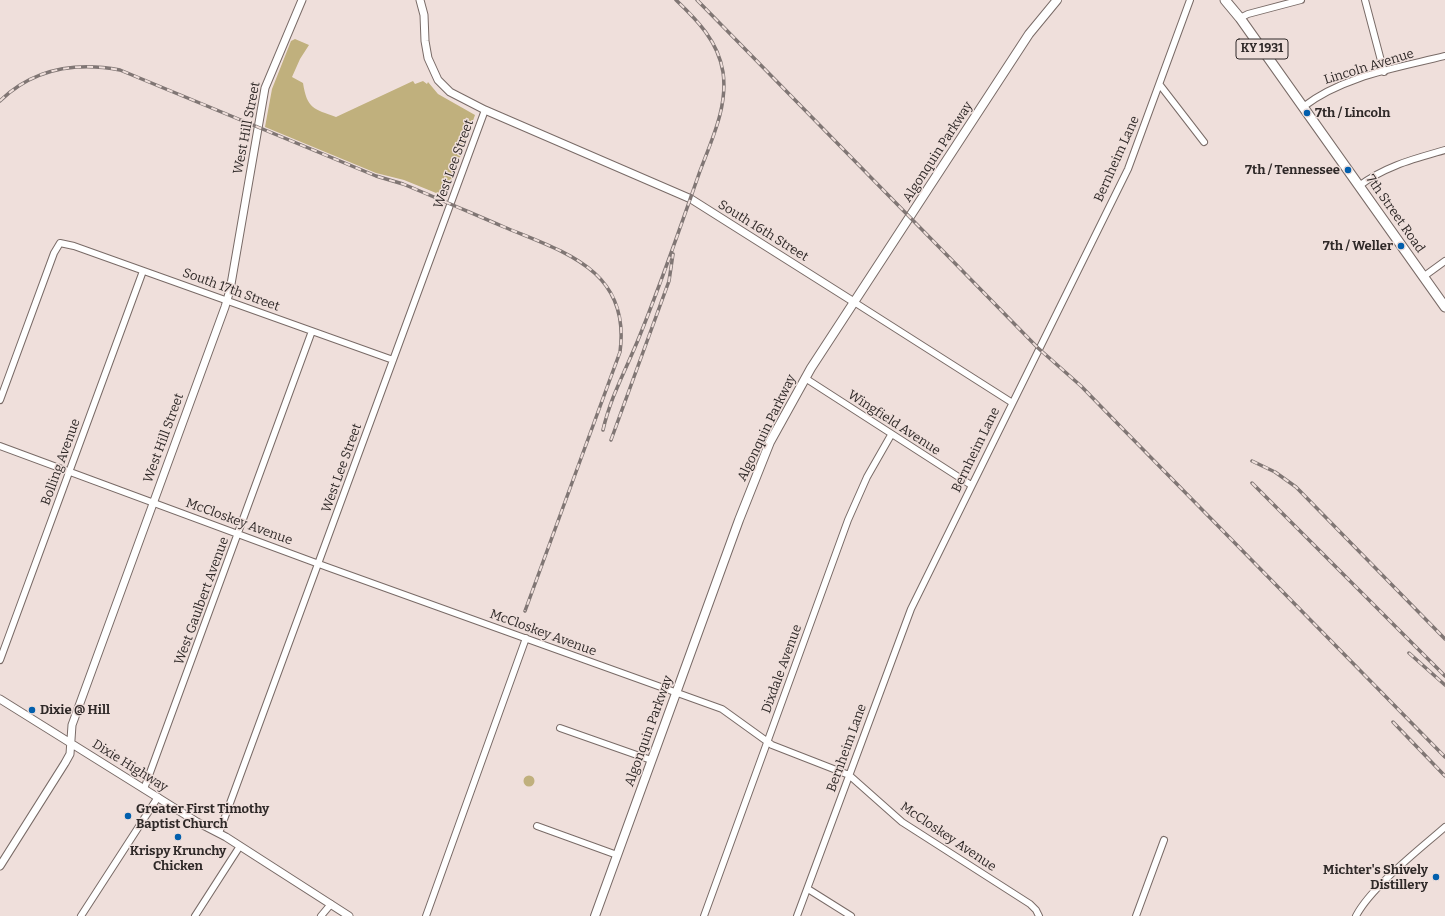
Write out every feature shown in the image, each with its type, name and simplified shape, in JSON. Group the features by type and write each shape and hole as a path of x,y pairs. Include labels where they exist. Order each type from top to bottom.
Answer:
{"main road":[{"name":"Algonquin Parkway","path":"595,916 752,484 770,442 805,378 854,302 1020,47 1057,0"},
{"name":"7th Street Road","path":"1225,0 1240,18 1445,307"}],"street":[{"name":"West Hill Street","path":"0,866 61,771 70,754 72,725 227,300 265,88 302,0"},
{"name":"South 16th Street","path":"420,0 424,15 426,50 433,72 450,92 485,110 690,199 1011,402"},
{"name":"Bernheim Lane","path":"797,916 900,634 1011,402 1128,169 1190,0"},
{"path":"1240,18 1248,14 1301,0"},
{"path":"1365,0 1384,72"},
{"name":"Lincoln Avenue","path":"1303,107 1332,87 1445,56"},
{"path":"1160,85 1204,142"},
{"name":"West Lee Street","path":"219,833 485,110"},
{"path":"1359,186 1392,166 1445,150"},
{"name":"South 17th Street","path":"0,400 51,260 60,243 74,246 393,360"},
{"path":"1424,277 1445,261"},
{"name":"Bolling Avenue","path":"0,660 143,271"},
{"name":"West Gaulbert Avenue","path":"144,789 312,331"},
{"name":"Wingfield Avenue","path":"805,378 891,435 971,485"},
{"name":"Dixdale Avenue","path":"704,916 848,520 867,477 891,435"},
{"name":"McCloskey Avenue","path":"0,446 238,534 722,709 767,742 849,775 902,822 1030,904 1039,915"},
{"path":"426,916 526,638"},
{"name":"Dixie Highway","path":"0,698 197,822 240,846 349,916"},
{"path":"560,728 651,760"},
{"path":"81,916 158,797"},
{"path":"537,826 617,855"},
{"path":"1356,916 1365,903 1383,883 1445,827"},
{"path":"1136,916 1164,840"},
{"path":"195,916 240,846"},
{"path":"808,889 851,916"},
{"path":"321,916 331,904"}],"shaded area":[{"path":"295,39 309,45 300,59 292,77 303,83 309,103 317,110 336,117 413,81 415,84 423,81 427,84 428,82 438,94 475,115 446,197 404,180 376,173 265,127 272,89 291,41"},
{"path":"527,776 531,776 533,777 533,785 527,786 524,783 524,779"}],"railway":[{"path":"603,430 610,405 664,274 714,135 721,110 724,85 723,72 716,50 699,23 676,0"},
{"path":"697,0 1038,348 1081,386 1445,757"},
{"path":"0,101 27,81 56,70 87,67 120,70 376,176 403,184 549,246 570,256 589,268 604,283 615,301 621,324 620,352 525,611"},
{"path":"611,440 669,281 673,254"},
{"path":"1252,461 1275,472 1296,487 1445,639"},
{"path":"1252,483 1445,676"},
{"path":"1409,653 1445,685"},
{"path":"1393,722 1445,776"}],"place":[{"name":"7th / Lincoln","path":"1307,113"},
{"name":"7th / Tennessee","path":"1348,170"},
{"name":"7th / Weller","path":"1401,246"},
{"name":"Dixie @ Hill","path":"32,710"},
{"name":"Greater First Timothy Baptist Church","path":"128,816"},
{"name":"Krispy Krunchy Chicken","path":"178,837"},
{"name":"Michter's Shively Distillery","path":"1436,877"}]}
